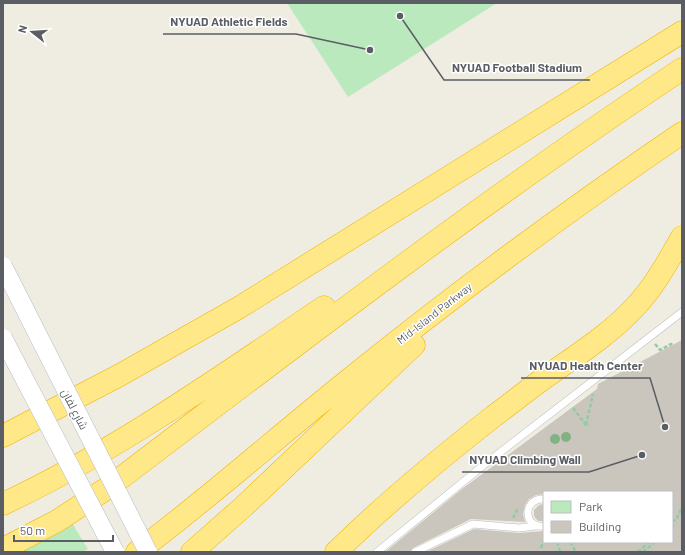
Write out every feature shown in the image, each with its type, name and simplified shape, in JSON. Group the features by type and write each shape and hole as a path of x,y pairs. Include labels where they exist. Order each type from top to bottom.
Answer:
{"highway":[{"path":"3,436 120,375 240,307 682,32"},
{"path":"3,549 57,521 108,487 450,230 591,129 682,69"},
{"name":"Mid-Island Parkway","path":"137,552 347,381 501,260 586,198 682,133"},
{"path":"3,504 79,466 149,423 361,283 450,230"},
{"path":"336,552 388,503 440,459 512,403 596,342 624,319 654,284 682,237"},
{"path":"192,552 243,507 501,260"}],"street":[{"name":"شارع لفان","path":"3,266 148,552"},
{"path":"3,338 115,552"}],"lane":[{"path":"377,552 485,464 682,312"},
{"path":"519,528 529,506 535,500 543,499"},
{"path":"527,510 529,520 536,526"},
{"path":"415,552 473,524 519,528 543,526"}],"path":[{"path":"660,350 671,344 672,345"},
{"path":"572,406 587,425 592,395"},
{"path":"673,525 682,507"},
{"path":"541,548 543,542"},
{"path":"571,543 576,552"},
{"path":"638,552 648,543"},
{"path":"643,552 654,543"}],"green space":[{"path":"287,3 497,3 348,97"},
{"path":"67,515 88,549 83,552 3,552"}],"building":[{"path":"682,340 682,552 426,552 474,529 519,533 543,531 543,543 673,543 673,491 543,491 543,494 536,495 529,499 525,505 523,514 525,522 471,519 413,548 410,552 385,552 462,489 597,389 598,384"},
{"path":"543,504 543,521 538,521 534,516 534,510 539,505"}],"place":[{"name":"NYUAD Football Stadium","path":"400,16"},
{"name":"NYUAD Athletic Fields","path":"370,50"},
{"name":"NYUAD Health Center","path":"665,427"},
{"name":"NYUAD Climbing Wall","path":"642,455"}]}
